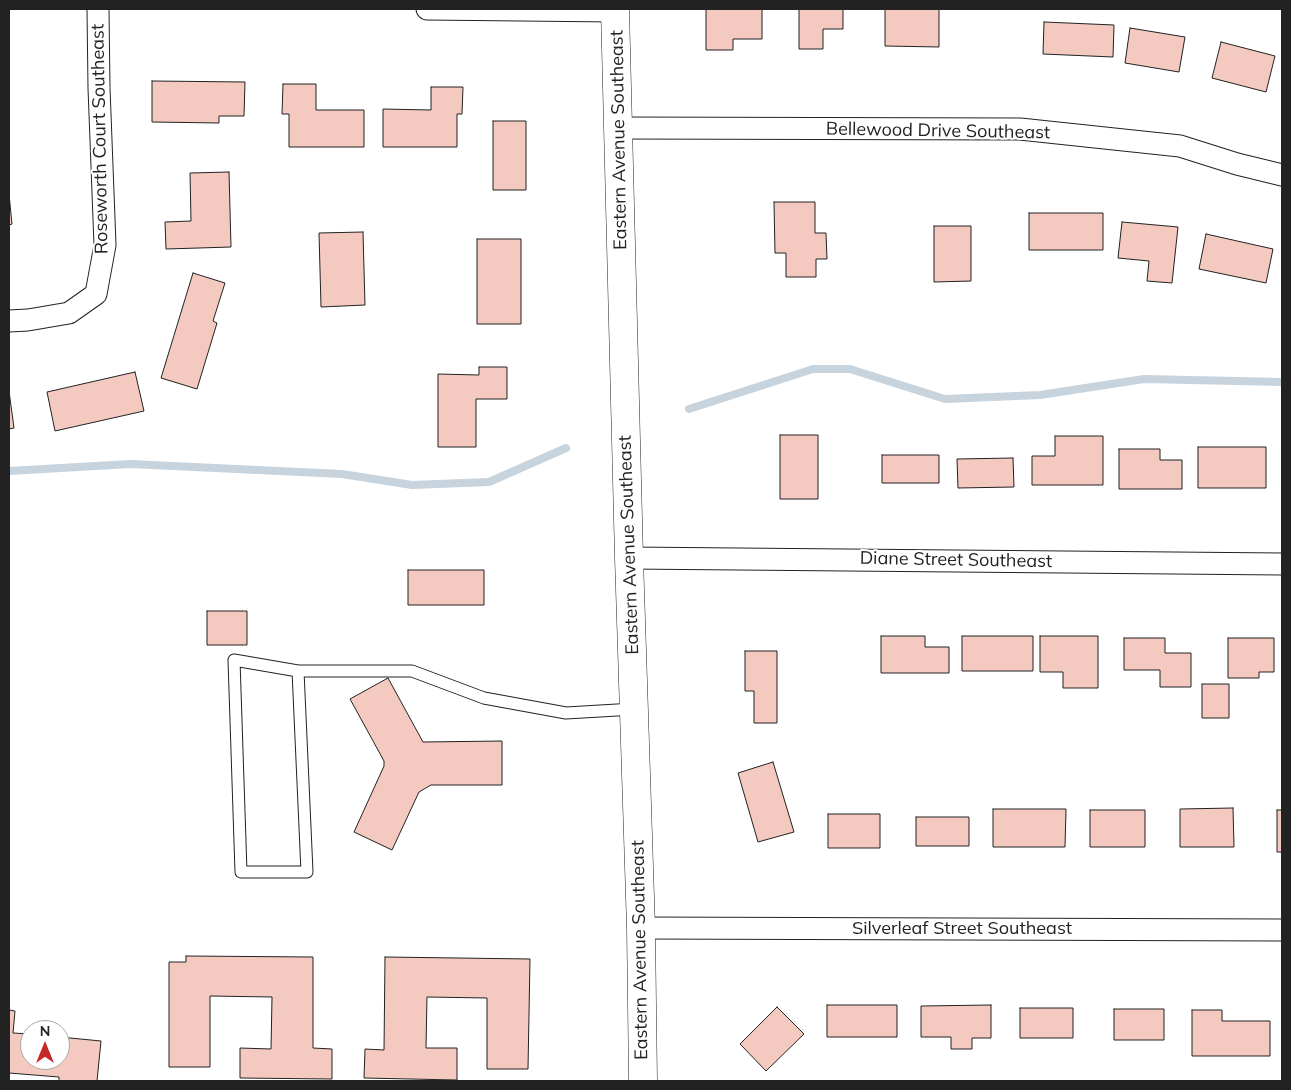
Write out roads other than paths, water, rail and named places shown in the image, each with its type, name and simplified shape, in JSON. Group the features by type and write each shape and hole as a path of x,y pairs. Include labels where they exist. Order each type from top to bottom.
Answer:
{"street":[{"name":"Roseworth Court Southeast","path":"9,321 28,320 69,313 96,294 105,245 98,9"},
{"path":"427,9 615,10"},
{"name":"Eastern Avenue Southeast","path":"615,10 629,558 641,928 643,1081"},
{"name":"Bellewood Drive Southeast","path":"619,128 1020,129 1180,146 1237,164 1282,175"},
{"name":"Diane Street Southeast","path":"629,558 1282,564"},
{"name":"Silverleaf Street Southeast","path":"641,928 1282,930"}],"lane":[{"path":"298,671 307,872 241,872 234,660 298,671 412,671 484,698 566,713 634,709"}],"waterway":[{"path":"689,409 813,369 850,369 945,399 1040,395 1144,379 1282,382"},
{"path":"9,471 130,464 342,474 412,485 489,482 566,448"}]}
